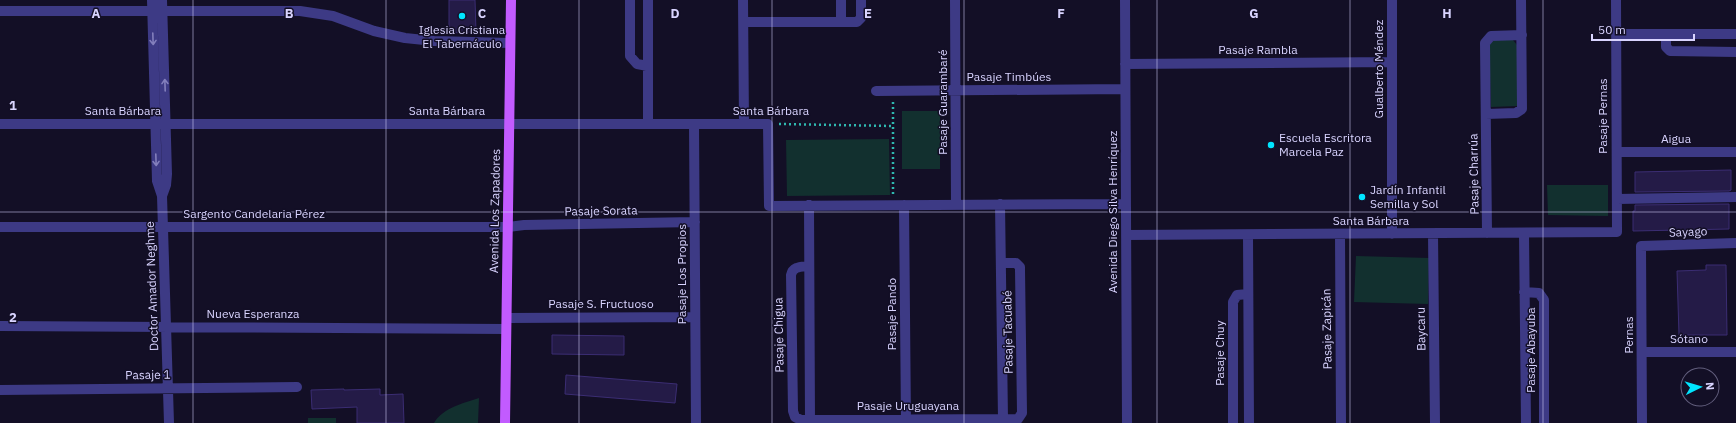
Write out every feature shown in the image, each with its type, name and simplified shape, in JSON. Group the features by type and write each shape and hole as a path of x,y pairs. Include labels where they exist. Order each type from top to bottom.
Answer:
{"main road":[{"name":"Avenida Los Zapadores","path":"505,423 511,0"}],"street":[{"name":"Doctor Amador Neghme","path":"152,0 157,181 162,196 169,423"},
{"name":"Doctor Amador Neghme","path":"162,0 167,174 166,186 162,196"},
{"path":"630,0 630,56 637,64 648,66"},
{"path":"648,0 648,124"},
{"path":"744,0 744,124"},
{"path":"841,0 841,22"},
{"path":"744,22 860,21 861,0"},
{"name":"Pasaje Guarambaré","path":"955,0 956,205"},
{"name":"Avenida Diego Silva Henríquez","path":"1125,0 1127,423"},
{"name":"Gualberto Méndez","path":"1392,0 1392,234"},
{"path":"1486,114 1516,113 1522,109 1522,0"},
{"name":"Pasaje Pernas","path":"1616,0 1617,232"},
{"path":"0,12 317,13 347,20 374,30 405,38 434,41 510,43"},
{"path":"1616,34 1736,34"},
{"path":"1666,34 1666,47 1670,51 1736,52"},
{"name":"Pasaje Charrúa","path":"1487,233 1486,40 1491,36 1522,35"},
{"name":"Pasaje Rambla","path":"1125,64 1392,62"},
{"name":"Pasaje Timbúes","path":"876,91 1125,89"},
{"name":"Santa Bárbara","path":"0,124 768,124"},
{"name":"Pasaje Los Propios","path":"694,124 696,423"},
{"path":"768,124 769,206 1126,204"},
{"name":"Aigua","path":"1617,152 1736,152"},
{"path":"1617,198 1736,197"},
{"name":"Pasaje Tacuabé","path":"1000,204 1003,419"},
{"path":"809,205 810,420"},
{"name":"Pasaje Pando","path":"904,205 906,421"},
{"name":"Pasaje Sorata","path":"508,227 524,225 695,222"},
{"name":"Sargento Candelaria Pérez","path":"0,227 508,227"},
{"name":"Santa Bárbara","path":"1126,235 1617,232"},
{"name":"Pasaje Abayuba","path":"1524,233 1526,423"},
{"name":"Pasaje Zapicán","path":"1340,234 1341,423"},
{"name":"Baycaru","path":"1433,234 1435,423"},
{"path":"1248,235 1249,423"},
{"name":"Sayago","path":"1641,246 1736,243"},
{"name":"Pernas","path":"1641,246 1642,423"},
{"name":"Pasaje Tacuabé","path":"1001,262 1016,263 1020,270 1022,414 1020,418"},
{"name":"Pasaje Chigua","path":"795,417 793,410 791,275 794,269 809,266"},
{"name":"Pasaje Abayuba","path":"1524,292 1539,293 1544,300 1544,423"},
{"name":"Pasaje Chuy","path":"1233,423 1233,302 1237,295 1248,294"},
{"name":"Pasaje S. Fructuoso","path":"507,318 695,317"},
{"name":"Nueva Esperanza","path":"0,326 506,328"},
{"name":"Sótano","path":"1642,352 1736,352"},
{"name":"Pasaje 1","path":"0,390 297,387"},
{"name":"Pasaje Uruguayana","path":"795,417 801,420 906,421 1020,418"}],"path":[{"path":"893,91 893,205"},
{"name":"Santa Bárbara","path":"768,124 893,126"}],"green space":[{"path":"1494,40 1513,40 1517,45 1518,106 1491,107 1489,45"},
{"path":"902,111 940,111 940,169 902,169"},
{"path":"889,139 890,195 787,196 786,140"},
{"path":"1547,185 1608,185 1608,216 1548,215"},
{"path":"1356,256 1429,258 1428,304 1354,302"},
{"path":"479,398 478,423 434,423 443,413 448,410 460,404"},
{"path":"308,418 336,418 336,423 308,423"}],"building":[{"name":"Iglesia Cristiana El Tabernáculo","path":"449,0 475,0 476,32 449,33"},
{"path":"1731,170 1731,190 1729,191 1635,192 1635,172"},
{"path":"1729,204 1729,229 1633,231 1633,211 1635,211 1635,205"},
{"path":"1706,265 1726,265 1727,335 1679,335 1677,271 1706,270"},
{"path":"552,335 624,336 624,355 552,354"},
{"path":"566,375 677,384 675,403 565,394"},
{"path":"380,389 380,395 403,394 404,423 357,423 357,407 312,409 311,390"}],"place":[{"name":"Iglesia Cristiana El Tabernáculo","path":"462,16"},
{"name":"Escuela Escritora Marcela Paz","path":"1271,145"},
{"name":"Jardín Infantil Semilla y Sol","path":"1362,197"}]}
